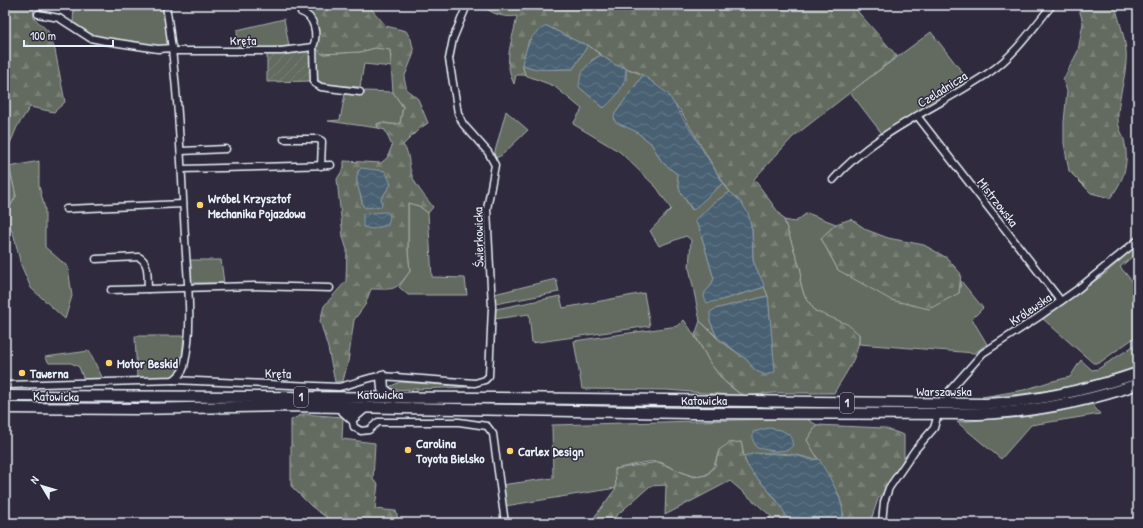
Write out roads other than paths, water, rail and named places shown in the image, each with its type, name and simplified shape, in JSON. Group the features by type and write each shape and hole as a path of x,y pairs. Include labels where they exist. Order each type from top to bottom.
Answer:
{"main road":[{"name":"Warszawska","path":"747,402 946,404 1002,403 1048,398 1077,392 1138,373"},
{"path":"382,376 383,388 394,398"},
{"name":"Warszawska","path":"754,413 1012,413 1038,410 1089,399 1138,384"},
{"name":"Katowicka","path":"5,396 747,402"},
{"path":"340,407 352,418 365,407"},
{"name":"Katowicka","path":"5,408 365,407 754,413"}],"street":[{"path":"166,5 173,50 182,169 188,336 184,368 180,376 173,380"},
{"name":"Świerkowicka","path":"382,376 475,383 485,380 490,371 492,297 487,209 495,164 488,152 463,124 458,113 449,59 453,39 467,5"},
{"name":"Czeladnicza","path":"833,180 857,156 991,71 1010,54 1052,5"},
{"path":"301,12 308,14 312,19 315,41 313,47 314,83 321,87 360,92"},
{"name":"Kręta","path":"38,14 59,18 90,38 105,42 158,49 281,51 313,47"},
{"name":"Mistrzowska","path":"918,116 1061,301"},
{"path":"284,139 318,139 322,141 321,166"},
{"path":"180,151 226,149"},
{"path":"182,169 331,165"},
{"path":"66,209 183,204"},
{"name":"Królewska","path":"946,404 950,390 983,353 1061,301 1138,240"},
{"path":"96,259 139,257 144,260 146,264 148,289"},
{"path":"111,290 187,286 330,288"},
{"name":"Kręta","path":"5,384 173,380 338,387 355,383 369,377 382,376"},
{"path":"882,523 884,502 889,488 915,450 934,428 938,414"},
{"path":"352,418 354,426 361,431 369,430 378,422 459,422 487,426 493,434 505,523"}],"water":[{"path":"547,26 578,42 588,45 573,69 541,69 528,67 522,64 527,46 532,37 536,32"},
{"path":"601,55 615,65 626,68 626,74 620,90 604,108 579,87 579,82 585,68 588,64"},
{"path":"643,75 668,94 723,183 693,210 680,191 677,174 662,162 651,143 635,131 615,122 614,115"},
{"path":"361,168 385,171 391,184 381,199 382,206 365,208 363,206 357,181 358,172"},
{"path":"730,192 741,202 748,213 752,230 753,261 765,287 707,303 704,297 705,292 710,287 714,279 699,227 695,221 712,204"},
{"path":"387,212 390,216 388,225 372,229 363,227 363,214"},
{"path":"768,296 775,372 766,375 756,371 746,359 717,337 710,321 710,312 715,309"},
{"path":"769,428 781,430 790,435 793,445 788,450 774,451 757,448 753,441 753,432"},
{"path":"755,453 796,455 811,460 819,459 840,499 843,516 841,523 789,523 777,501 753,474 745,461 744,456"}],"place":[{"name":"Wróbel Krzysztof Mechanika Pojazdowa","path":"200,205"},
{"name":"Motor Beskid","path":"109,363"},
{"name":"Tawerna","path":"22,373"},
{"name":"Carolina Toyota Bielsko","path":"408,450"},
{"name":"Carlex Design","path":"510,451"}]}
